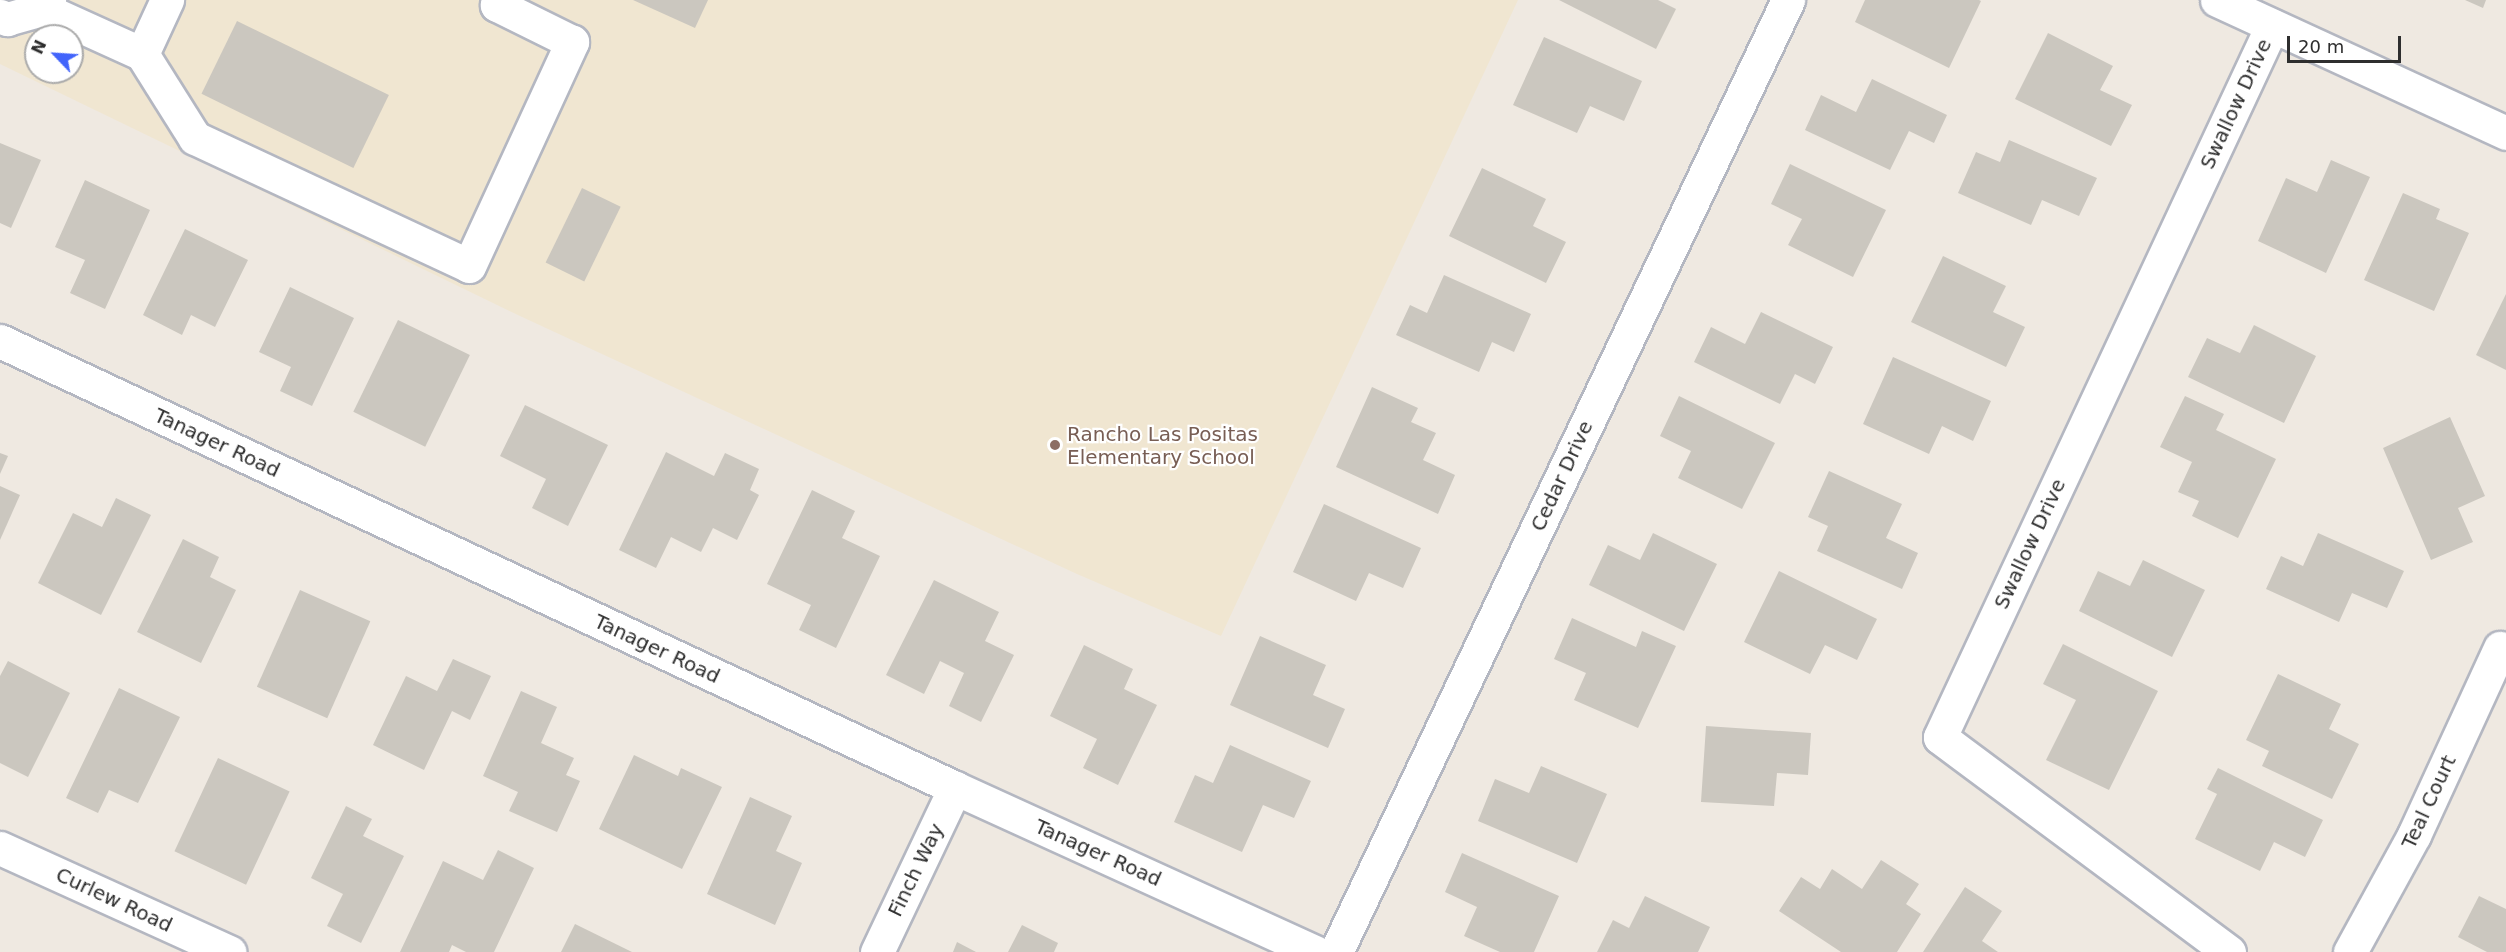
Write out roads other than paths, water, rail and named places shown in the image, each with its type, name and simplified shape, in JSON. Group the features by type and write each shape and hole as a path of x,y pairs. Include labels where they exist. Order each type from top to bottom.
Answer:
{"street":[{"path":"142,54 167,0"},
{"path":"0,16 7,19 46,5 142,54 195,138 469,266 572,42 497,4 499,0"},
{"name":"Cedar Drive","path":"1336,952 1788,0"},
{"path":"2217,0 2506,133"},
{"name":"Swallow Drive","path":"2229,952 1941,736 2272,26"},
{"name":"Tanager Road","path":"0,342 955,788 1316,952"},
{"name":"Teal Court","path":"2350,952 2414,835 2500,648"},
{"name":"Finch Way","path":"877,952 955,788"},
{"name":"Curlew Road","path":"0,848 229,952"}],"place":[{"name":"Rancho Las Positas Elementary School","path":"1055,445"}]}
